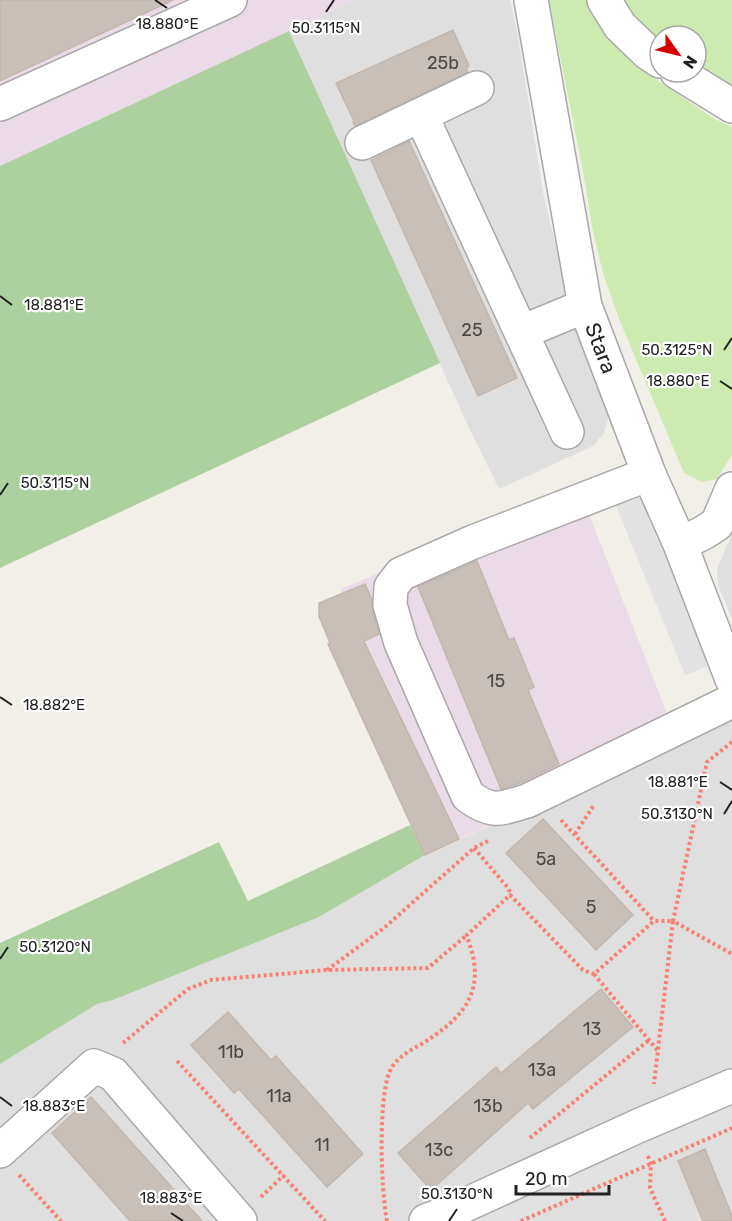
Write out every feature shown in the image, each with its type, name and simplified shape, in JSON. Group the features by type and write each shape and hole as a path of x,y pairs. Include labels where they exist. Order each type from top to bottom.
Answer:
{"street":[{"path":"0,104 230,0"},
{"name":"Stara","path":"531,0 585,306 649,474 680,544 732,679"},
{"path":"604,0 620,26 648,53"},
{"path":"696,84 732,106"},
{"path":"362,143 477,88"},
{"path":"421,115 567,432"},
{"path":"522,332 585,306"},
{"path":"649,474 473,542 401,574 391,587 390,605 401,643 468,796 481,805 499,810 527,801 732,701"},
{"path":"680,544 717,524 732,489"},
{"path":"8,1161 94,1066 113,1074 240,1221"},
{"path":"426,1221 732,1086"}],"path":[{"path":"665,1221 650,1188 651,1164 644,1124 658,1051 673,921 707,762 732,742"},
{"path":"560,818 654,921"},
{"path":"474,848 509,889 510,895 583,970 594,974 658,1051"},
{"path":"94,1066 188,989 211,980 327,970 428,968 510,895"},
{"path":"594,974 654,921 673,921 732,954"},
{"path":"387,1221 382,1167 382,1122 387,1082 391,1068 401,1057 434,1036 463,1011 471,996 475,981 474,962 467,935"},
{"path":"525,1142 649,1040"},
{"path":"177,1061 326,1221"},
{"path":"522,1221 732,1128"},
{"path":"8,1161 61,1221"},
{"path":"265,1193 284,1176"}],"shaded area":[{"path":"0,0 356,0 0,166"},
{"path":"356,0 510,0 544,198 578,332 606,407 608,419 604,433 593,446 499,489 289,31"},
{"path":"579,489 678,741 459,839 341,589"},
{"path":"656,492 725,660 685,675 616,506"},
{"path":"732,534 732,619 718,585 717,569"},
{"path":"732,719 732,1221 0,1221 0,1064 97,1004 113,1000 319,917 425,855"},
{"path":"732,1103 732,1126 515,1221 464,1221"}],"green space":[{"path":"549,0 592,0 637,63 648,72 648,84 663,84 713,118 732,127 732,455 717,479 702,482 684,473 619,319 603,273 593,232"},
{"path":"621,0 732,0 732,96 708,80 708,24 648,24 648,38"},
{"path":"289,31 440,363 0,568 0,166"},
{"path":"410,825 425,855 319,917 113,1000 97,1004 0,1064 0,943 219,842 248,901"}],"building":[{"path":"0,0 173,0 0,81"},
{"path":"453,30 469,66 466,68 468,72 355,126 336,83"},
{"path":"409,141 517,378 478,396 371,160"},
{"path":"477,561 509,640 514,638 534,687 528,690 559,764 520,783 501,789 418,587"},
{"path":"365,584 372,600 372,610 379,634 364,641 459,839 425,855 328,644 330,643 319,616 319,603"},
{"path":"543,819 633,915 596,950 506,853"},
{"path":"601,989 633,1027 533,1109 528,1103 431,1190 398,1153 496,1067 501,1073"},
{"path":"228,1012 271,1060 276,1056 363,1154 327,1187 239,1089 234,1093 191,1045"},
{"path":"91,1097 202,1221 130,1221 52,1133"},
{"path":"705,1149 732,1221 703,1221 678,1161"}]}
